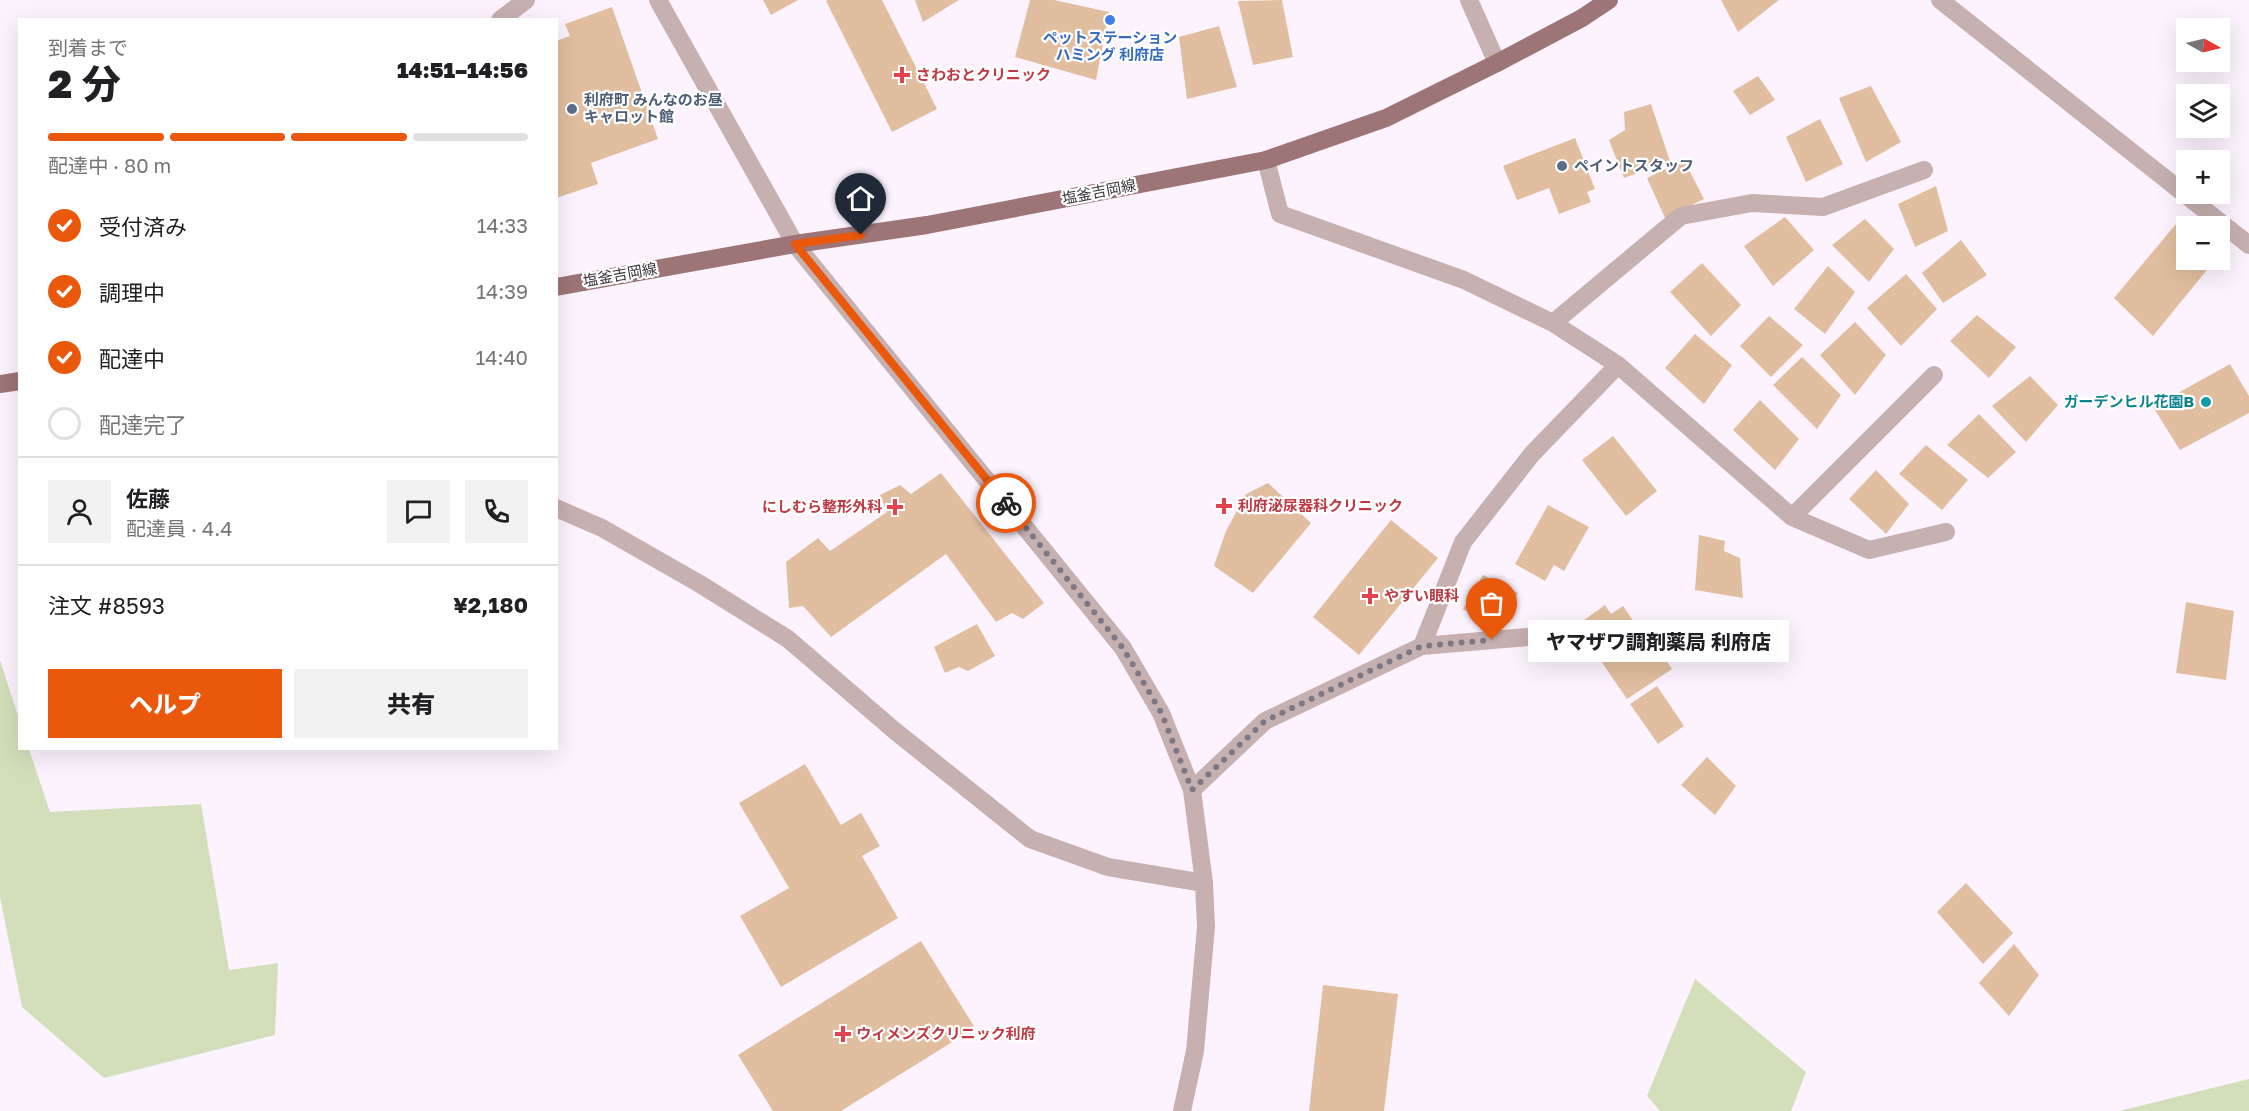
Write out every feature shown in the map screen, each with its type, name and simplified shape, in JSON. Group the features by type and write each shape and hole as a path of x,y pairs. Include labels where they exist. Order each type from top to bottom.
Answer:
{"main road":[{"name":"塩釜吉岡線","path":"558,287 795,244 927,225 1266,160 1386,118 1497,63 1582,18 1609,0"},
{"path":"0,384 18,381"}],"street":[{"path":"503,18 526,0"},
{"path":"658,0 795,244 1123,648 1161,712 1192,790 1204,883 1206,927 1195,1051 1182,1111"},
{"path":"1468,0 1497,63"},
{"path":"1940,0 2249,245"},
{"path":"1266,160 1273,196 1280,214 1464,280 1553,323 1618,365 1792,517 1869,550 1946,532"},
{"path":"1553,323 1681,216 1752,202 1823,207 1924,170"},
{"path":"1422,646 1464,542 1532,454 1618,365"},
{"path":"1792,517 1934,375"},
{"path":"558,509 602,528 700,584 788,639 895,731 1030,839 1108,867 1204,883"},
{"path":"1192,790 1265,721 1422,646 1539,636"}],"green space":[{"path":"0,660 18,716 18,750 29,750 50,812 201,804 229,970 278,963 275,1035 104,1078 22,1007 0,897"},
{"path":"1695,979 1806,1072 1791,1111 1660,1111 1647,1096"},
{"path":"2249,1079 2249,1111 2119,1111"}],"building":[{"path":"763,0 798,0 771,15"},
{"path":"882,0 937,109 892,132 826,1"},
{"path":"915,0 959,0 923,22"},
{"path":"1030,0 1054,0 1109,12 1096,80 1015,57"},
{"path":"1282,0 1293,57 1253,65 1238,1"},
{"path":"1721,0 1779,0 1738,32"},
{"path":"612,7 658,139 591,163 598,184 558,197 558,40 570,36 565,24"},
{"path":"1219,26 1237,87 1187,99 1179,37"},
{"path":"1758,76 1775,100 1750,115 1733,91"},
{"path":"1871,86 1901,142 1866,162 1839,98"},
{"path":"1651,104 1670,161 1624,178 1609,140 1625,130 1624,112"},
{"path":"1820,119 1843,164 1806,182 1786,137"},
{"path":"1575,138 1595,189 1587,192 1591,202 1559,214 1549,188 1517,200 1503,166"},
{"path":"1684,160 1704,199 1665,218 1647,178"},
{"path":"1936,186 1948,231 1915,247 1898,204"},
{"path":"1785,217 1814,250 1773,286 1744,246"},
{"path":"1865,219 1894,249 1869,282 1832,245"},
{"path":"2176,224 2176,270 2207,270 2153,336 2114,298"},
{"path":"1961,240 1987,275 1943,303 1922,273"},
{"path":"1702,263 1741,305 1711,336 1670,292"},
{"path":"1828,266 1855,292 1825,334 1794,309"},
{"path":"1906,274 1937,309 1901,346 1867,308"},
{"path":"1977,315 2016,347 1989,378 1950,341"},
{"path":"1769,316 1803,345 1771,377 1740,346"},
{"path":"1855,322 1886,355 1855,395 1820,355"},
{"path":"1695,334 1732,365 1704,404 1665,368"},
{"path":"1802,357 1841,395 1817,429 1773,385"},
{"name":"ガーデンヒル花園B","path":"2230,364 2249,396 2249,413 2180,450 2153,407"},
{"path":"2030,376 2058,405 2026,442 1992,406"},
{"path":"1760,400 1799,439 1775,470 1733,430"},
{"path":"1979,414 2016,452 1988,478 1947,445"},
{"path":"1613,436 1657,491 1626,516 1582,460"},
{"path":"1926,445 1968,480 1942,510 1899,474"},
{"path":"1876,470 1909,504 1886,534 1849,499"},
{"path":"941,473 1044,603 1023,619 1012,613 996,622 946,554 831,637 803,606 789,608 786,562 818,538 830,551 887,512 880,495 900,485 911,494"},
{"path":"1268,483 1311,523 1253,593 1214,566 1226,531 1246,494"},
{"path":"1548,505 1589,527 1564,571 1554,565 1545,581 1515,564"},
{"path":"1391,520 1438,558 1359,655 1313,617"},
{"path":"1699,535 1725,541 1724,551 1740,558 1743,598 1695,590"},
{"path":"1483,575 1518,593 1498,629 1463,609"},
{"path":"2186,602 2234,611 2226,680 2176,673"},
{"path":"1605,605 1611,614 1623,606 1639,629 1595,660 1573,628"},
{"path":"977,624 995,656 968,671 959,667 945,673 934,647"},
{"path":"1646,630 1672,669 1627,699 1601,661"},
{"path":"1657,686 1684,726 1658,744 1630,704"},
{"path":"1707,757 1736,786 1715,815 1681,785"},
{"path":"805,764 841,825 861,813 880,846 862,856 898,918 781,987 740,916 789,888 739,803"},
{"path":"1966,883 2013,933 1983,964 1937,912"},
{"path":"921,941 975,1028 841,1111 773,1111 738,1055"},
{"path":"2014,944 2039,975 2009,1016 1979,983"},
{"path":"1323,985 1398,994 1384,1111 1309,1111"}],"way so far":[{"path":"1006,503 1123,648 1161,712 1192,790 1265,721 1422,646 1492,640"}],"place":[{"name":"ペットステーション ハミング 利府店","path":"1110,20"},
{"name":"さわおとクリニック","path":"902,75"},
{"name":"利府町 みんなのお昼 キャロット館","path":"572,109"},
{"name":"ペイントスタッフ","path":"1562,166"},
{"name":"ガーデンヒル花園B","path":"2206,402"},
{"name":"利府泌尿器科クリニック","path":"1224,506"},
{"name":"にしむら整形外科","path":"895,507"},
{"name":"やすい眼科","path":"1370,596"},
{"name":"ヤマザワ調剤薬局 利府店","path":"1492,640"},
{"name":"ウィメンズクリニック利府","path":"843,1034"}],"route":[{"path":"861,235 795,244 1006,503"}]}
